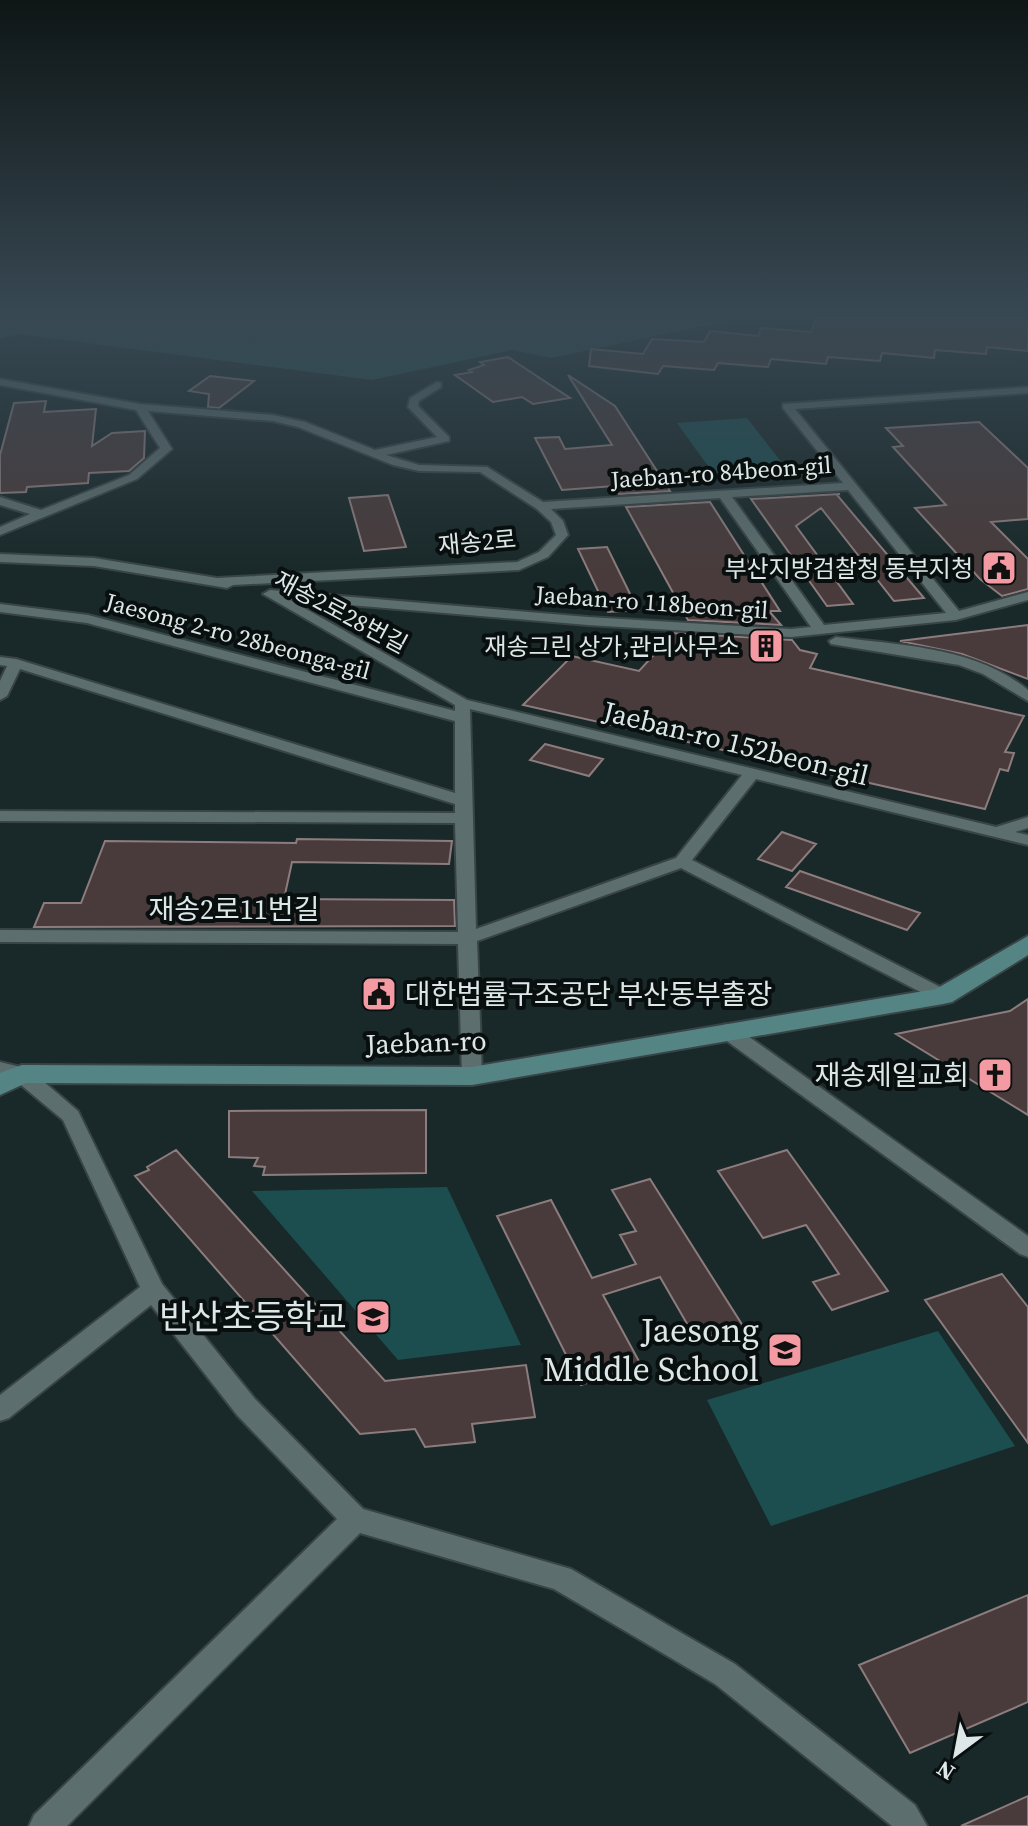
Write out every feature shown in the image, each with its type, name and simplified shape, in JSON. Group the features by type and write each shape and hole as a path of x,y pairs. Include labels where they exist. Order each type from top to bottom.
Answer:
{"main road":[{"name":"Jaeban-ro","path":"7,1076 472,1076 943,996 1028,944"}],"street":[{"name":"재송2로","path":"115,403 273,418 301,424 410,465 483,469 541,506 557,521 562,535 556,546 537,559 519,566 219,582"},
{"path":"374,454 445,439 413,407 414,403"},
{"name":"Jaeban-ro 84beon-gil","path":"829,403 787,406 850,486"},
{"path":"0,531 133,477 166,449 140,407"},
{"path":"410,465 428,459 414,446"},
{"path":"850,486 956,616"},
{"name":"Jaeban-ro 84beon-gil","path":"541,506 850,486"},
{"path":"724,495 820,630"},
{"path":"0,501 41,514"},
{"name":"재송2로28번길","path":"0,558 94,562 219,582 270,594 462,710"},
{"name":"Jaeban-ro 118beon-gil","path":"270,594 588,621 791,633 956,616 1028,596"},
{"name":"Jaesong 2-ro 28beonga-gil","path":"0,608 88,619 462,710"},
{"path":"836,641 953,659 991,672 1018,687 1028,697"},
{"path":"0,696 8,662 463,810"},
{"path":"462,710 472,1076"},
{"name":"Jaeban-ro 152beon-gil","path":"462,710 752,773 1028,840"},
{"path":"752,773 682,862 943,996"},
{"path":"0,816 463,810"},
{"path":"998,832 1028,822"},
{"name":"재송2로11번길","path":"0,936 468,938 682,862"},
{"path":"727,1031 1026,1243"},
{"path":"7,1076 71,1116 153,1290 246,1407 355,1519 561,1578 725,1674 904,1816 911,1826"},
{"path":"0,1410 153,1290"},
{"path":"45,1826 355,1519"}],"shaded area":[{"path":"747,418 786,468 713,473 677,423"},
{"path":"447,1187 521,1345 398,1360 252,1191"},
{"path":"938,1331 1015,1446 771,1526 707,1400"}],"building":[{"path":"14,403 46,403 44,412 96,409 92,446 112,433 145,431 144,458 129,471 89,473 88,483 27,487 26,492 0,493 0,455"},
{"path":"208,403 225,403 219,408 208,407"},
{"path":"586,403 615,406 670,491 619,494 614,486 562,490 535,438 559,437 565,449 612,445"},
{"path":"979,422 1028,468 1028,519 991,522 1028,559 1028,589 1002,596 980,579 915,508 946,505 893,447 903,446 886,428"},
{"path":"840,494 837,495 924,598 894,601 821,508 796,526 853,604 827,606 751,499"},
{"path":"388,495 406,547 364,551 349,498"},
{"path":"710,502 780,611 769,611 781,625 688,620 626,507"},
{"path":"607,547 638,610 608,612 578,549"},
{"path":"1028,625 1028,679 962,654 900,641"},
{"path":"674,633 792,640 800,650 817,654 810,668 1024,716 1005,752 1014,753 1008,771 1000,769 985,809 523,705 572,656 639,671"},
{"path":"545,744 603,759 589,776 530,760"},
{"path":"782,832 816,844 792,871 758,859"},
{"path":"297,839 452,841 449,864 292,862 284,899 454,900 455,926 34,927 44,903 81,903 105,841 296,843"},
{"path":"800,871 920,913 907,930 786,887"},
{"name":"재송제일교회","path":"1028,999 1028,1115 896,1034 1010,1011"},
{"path":"426,1110 426,1173 263,1175 265,1167 254,1166 258,1158 229,1157 229,1111"},
{"path":"176,1150 385,1381 526,1365 535,1417 472,1424 475,1442 425,1447 415,1429 360,1434 135,1176 149,1170 147,1167"},
{"path":"787,1150 888,1291 832,1310 813,1282 839,1274 806,1225 763,1238 718,1171"},
{"path":"650,1179 743,1326 697,1341 660,1277 603,1295 641,1365 581,1385 497,1216 551,1200 592,1278 636,1264 620,1235 636,1231 612,1190"},
{"path":"1002,1274 1028,1307 1028,1443 925,1300"},
{"path":"1028,1595 1028,1702 910,1753 859,1665"},
{"path":"1028,1796 1028,1826 961,1826"}],"place":[{"name":"부산지방검찰청 동부지청","path":"999,568"},
{"name":"재송그린 상가,관리사무소","path":"766,646"},
{"name":"대한법률구조공단 부산동부출장","path":"379,994"},
{"name":"재송제일교회","path":"995,1075"},
{"name":"반산초등학교","path":"373,1317"},
{"name":"Jaesong Middle School","path":"785,1350"}]}
